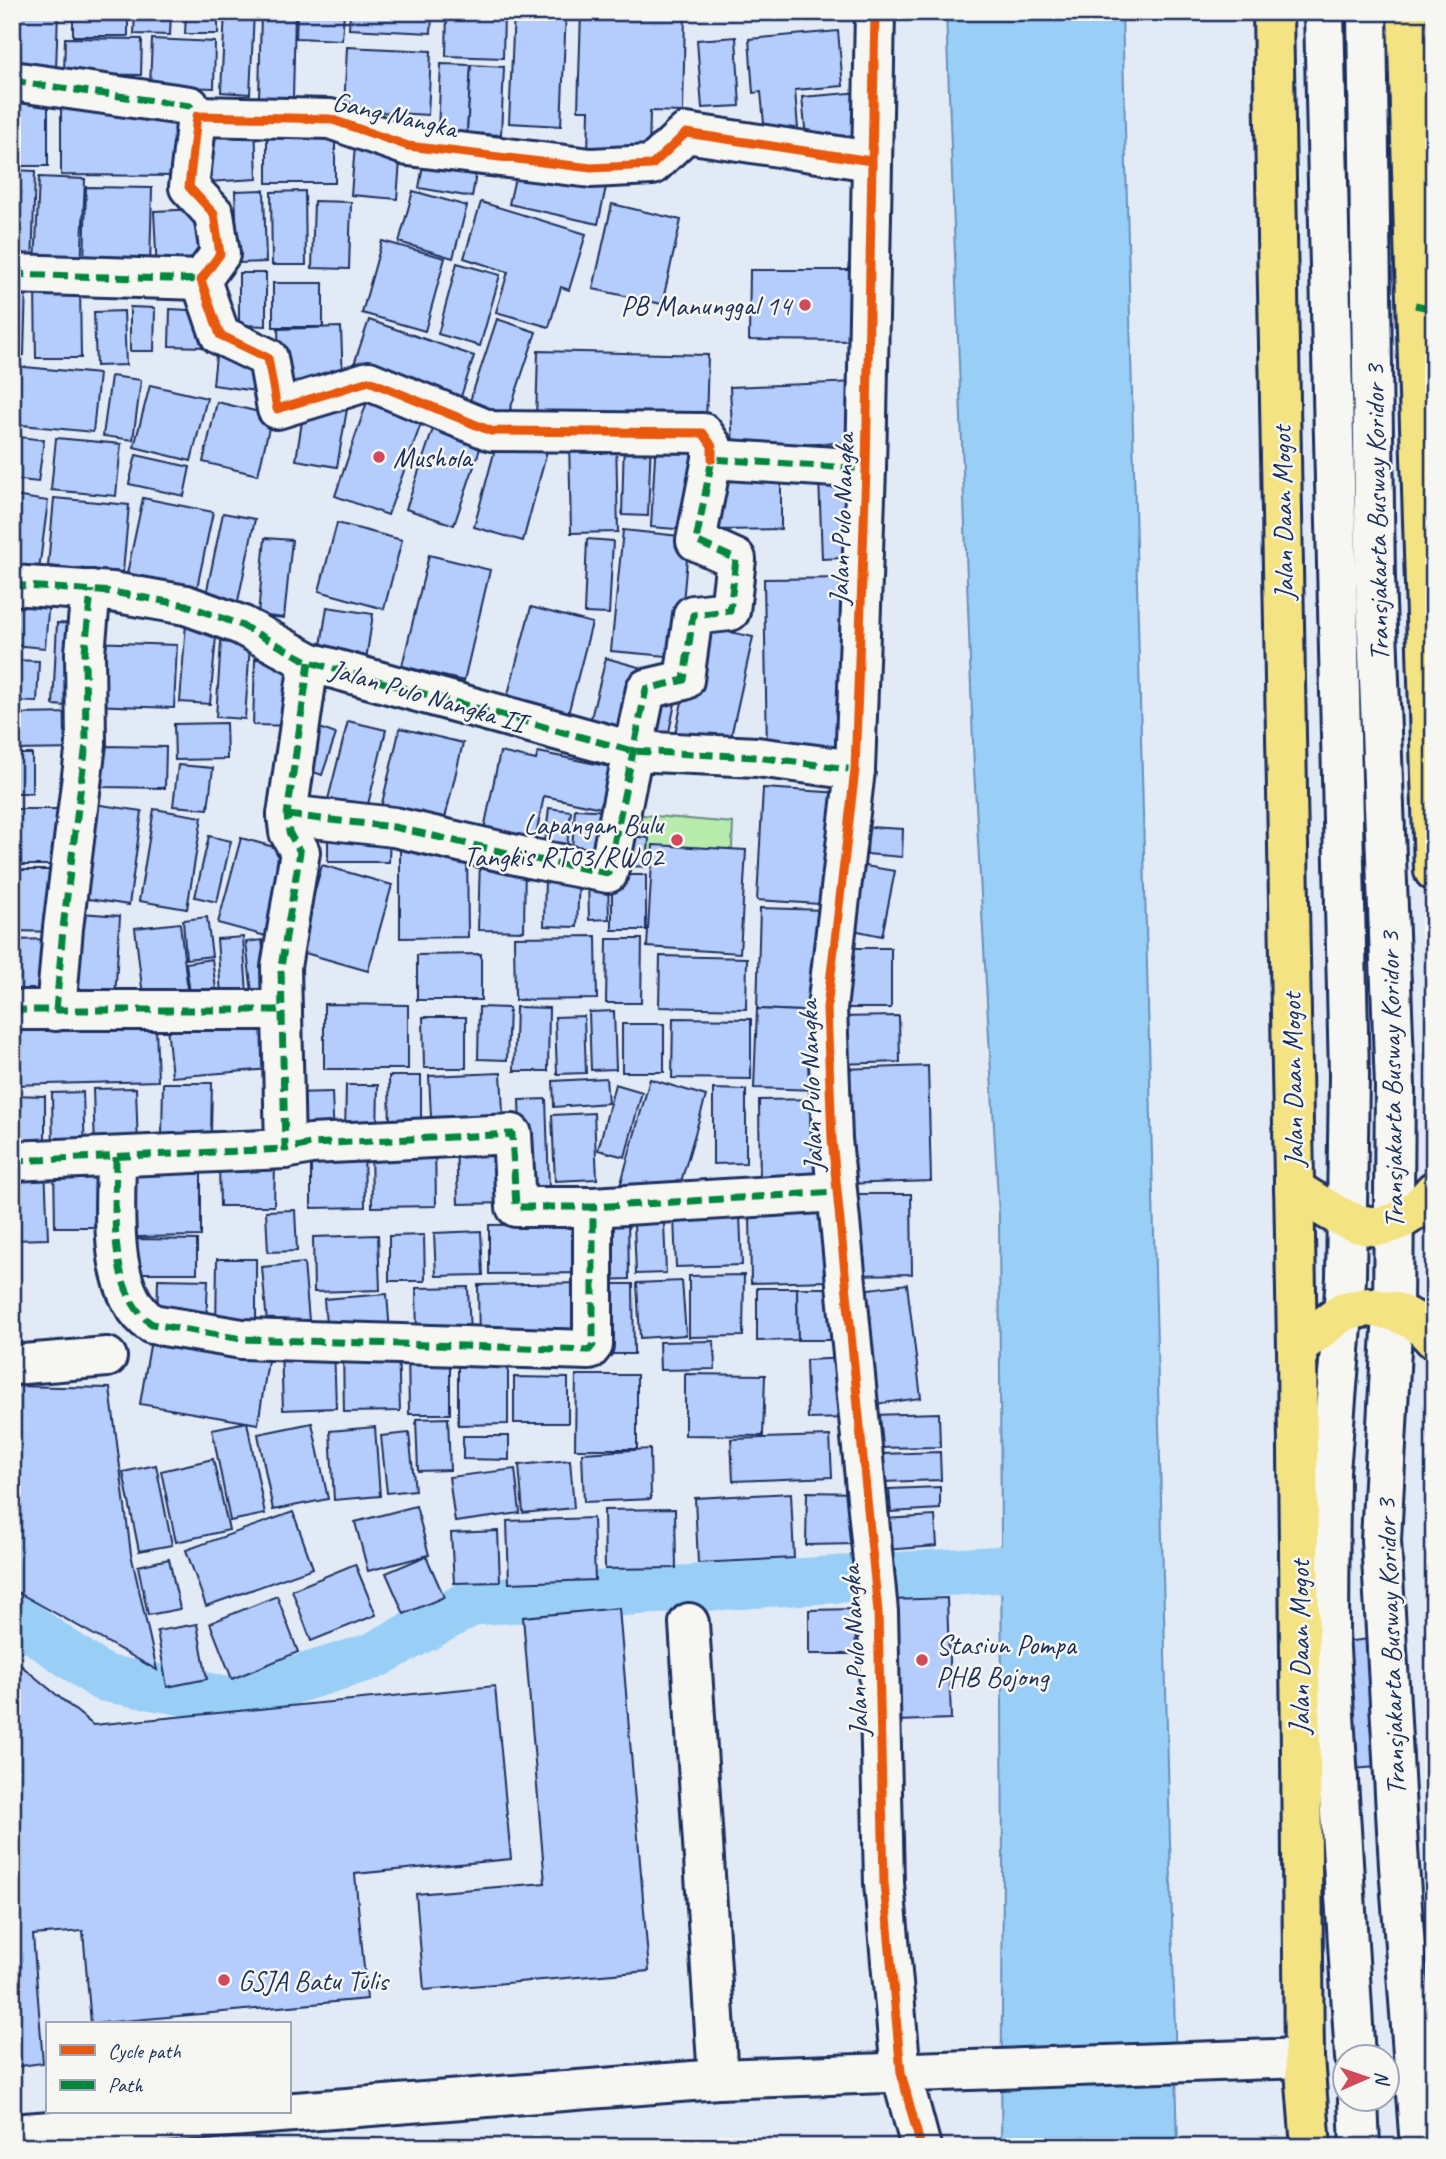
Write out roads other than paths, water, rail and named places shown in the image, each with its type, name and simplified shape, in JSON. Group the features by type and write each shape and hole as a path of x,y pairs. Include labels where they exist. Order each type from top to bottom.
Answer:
{"highway":[{"name":"Jalan Daan Mogot","path":"1273,12 1297,1347 1304,2058 1311,2147"},
{"path":"1407,12 1422,179 1434,870"},
{"path":"1294,1188 1348,1221 1370,1226 1393,1224 1418,1210 1434,1191"},
{"path":"1297,1347 1344,1311 1368,1307 1393,1311 1419,1323 1434,1339"}],"street":[{"name":"Jalan Pulo Nangka","path":"875,12 866,469 855,770 827,1009 832,1139 878,1612 884,1883 901,2073 921,2147"},
{"name":"Transjakarta Busway Koridor 3","path":"1324,12 1349,1075 1344,1311 1330,1471 1329,1633 1354,2044"},
{"name":"Transjakarta Busway Koridor 3","path":"1367,12 1375,578 1395,1086 1393,1311 1381,1540 1400,1879 1420,2147"},
{"path":"12,81 190,106 197,116 188,187 214,214 220,254 201,281"},
{"name":"Gang Nangka","path":"197,116 330,119 408,146 591,168 652,165 686,133 871,161"},
{"path":"12,274 201,281"},
{"path":"201,281 220,335 268,358 277,410 369,381 491,431 703,433 712,446 712,459 696,541 736,559 730,611 694,615 684,680 646,689 608,873 394,827 287,815"},
{"path":"712,459 866,469"},
{"name":"Jalan Pulo Nangka II","path":"12,585 91,590 186,605 242,625 309,662 632,751 757,757 855,770"},
{"path":"56,1011 63,928 86,744 85,652 91,590"},
{"path":"285,1149 281,967 300,852 289,832 287,815 309,662"},
{"path":"12,1010 282,1010"},
{"path":"12,1161 285,1149 311,1144 512,1134 516,1207 593,1207 837,1192"},
{"path":"116,1157 116,1241 126,1291 140,1316 158,1325 242,1339 589,1350 593,1345 593,1207"},
{"path":"12,1365 107,1357"},
{"path":"689,1623 718,2079"},
{"path":"290,2112 718,2079 1304,2058"},
{"path":"12,2134 269,2114"},
{"path":"1359,2114 1360,2147"}],"water":[{"path":"946,12 1122,12 1178,2147 1001,2147 1003,1867 999,1216 974,769"}],"waterway":[{"path":"12,1615 103,1678 230,1700 373,1656 473,1602 1052,1566"}],"place":[{"name":"PB Manunggal 14","path":"805,305"},
{"name":"Mushola","path":"379,457"},
{"name":"Lapangan Bulu Tangkis RT03/RW02","path":"677,840"},
{"name":"Stasiun Pompa PHB Bojong","path":"922,1660"},
{"name":"GSJA Batu Tulis","path":"224,1980"}]}
